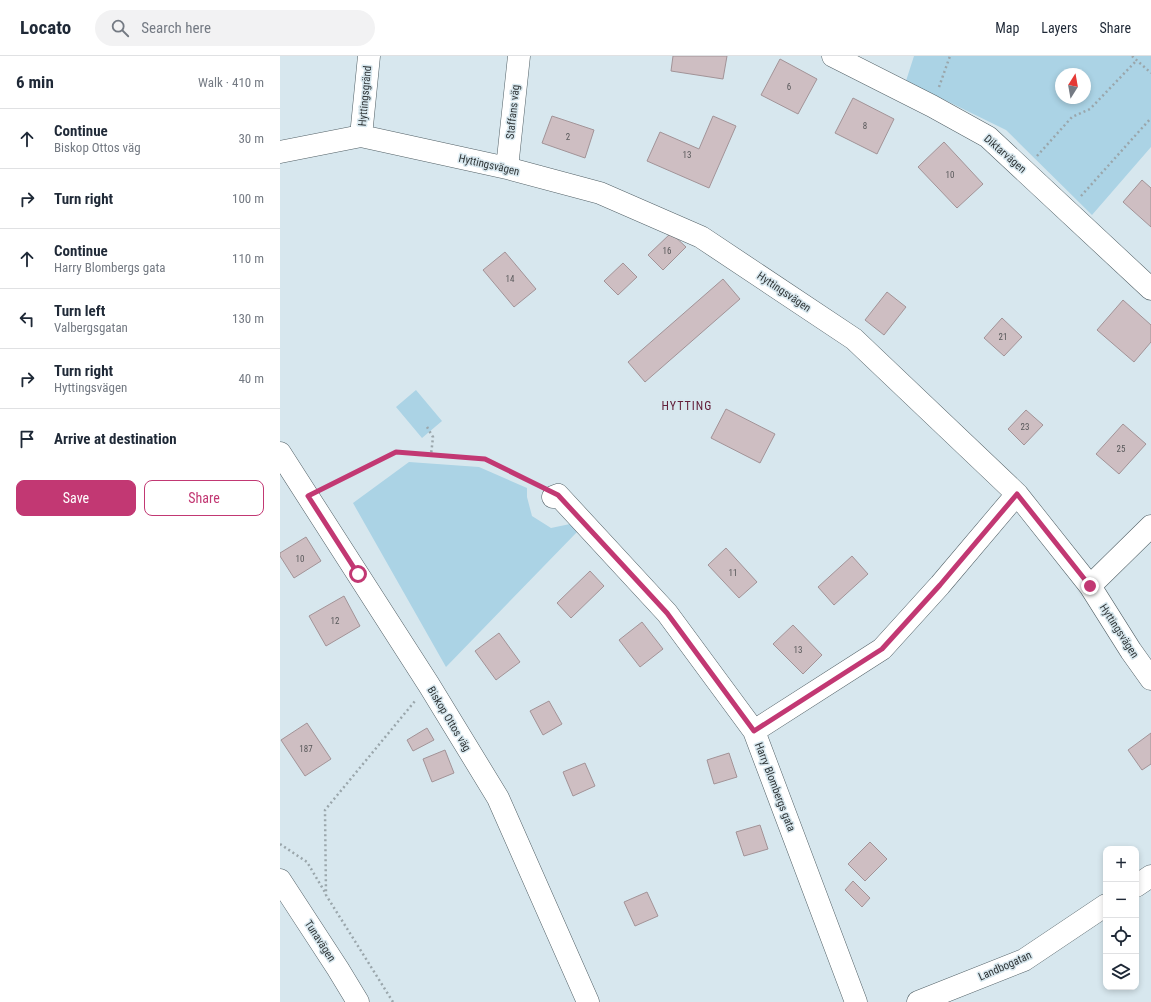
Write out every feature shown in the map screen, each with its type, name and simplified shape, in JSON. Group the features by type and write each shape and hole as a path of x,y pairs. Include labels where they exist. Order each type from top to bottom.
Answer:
{"street":[{"name":"Hyttingsgränd","path":"361,136 369,56"},
{"name":"Staffans väg","path":"507,168 519,56"},
{"name":"Diktarvägen","path":"833,56 932,106 988,137 1151,289"},
{"name":"Hyttingsvägen","path":"280,152 361,136 507,168 600,193 701,237 854,339 1017,494 1090,586 1131,651 1151,679"},
{"name":"Biskop Ottos väg","path":"280,453 429,685 498,798 588,1002"},
{"path":"754,731 882,649 940,585 1017,494"},
{"name":"Harry Blombergs gata","path":"555,496 667,613 754,731 856,1002"},
{"path":"1090,586 1151,526"},
{"path":"1139,884 1151,876"},
{"name":"Tunavägen","path":"280,880 358,1002"},
{"name":"Landbogatan","path":"918,1002 1024,960 1103,907"}],"path":[{"path":"932,106 950,56"},
{"path":"1132,56 1151,73"},
{"path":"1037,156 1072,117 1090,109 1136,60"},
{"path":"1068,212 1151,118"},
{"path":"427,427 433,437 431,455"},
{"path":"308,496 396,452 485,459 555,496"},
{"path":"326,895 325,810 378,744 429,685"},
{"path":"280,844 307,862 393,1002"}],"shaded area":[{"path":"914,56 1151,56 1151,147 1092,215 1006,130 906,81"},
{"path":"416,390 442,421 422,438 396,407"},
{"path":"409,462 479,467 527,488 527,497 532,516 551,528 570,524 577,532 446,667 353,503"}],"building":[{"path":"673,56 727,56 723,79 671,71"},
{"path":"780,59 817,79 798,114 761,95"},
{"path":"853,98 894,119 877,154 835,133"},
{"path":"552,116 594,130 585,158 542,143"},
{"path":"713,116 736,126 709,188 647,161 660,132 699,149"},
{"path":"944,142 983,184 957,208 918,167"},
{"path":"1142,180 1151,188 1151,227 1123,202"},
{"path":"671,233 686,247 663,270 648,255"},
{"path":"505,252 536,289 514,307 483,270"},
{"path":"623,263 637,277 618,295 604,281"},
{"path":"723,279 740,299 645,382 628,362"},
{"path":"887,292 906,307 884,335 865,320"},
{"path":"1123,300 1151,325 1151,342 1134,362 1097,330"},
{"path":"1002,318 1022,337 1004,356 984,338"},
{"path":"726,409 775,434 760,463 711,438"},
{"path":"1026,410 1043,425 1024,445 1008,429"},
{"path":"1123,424 1146,444 1119,474 1096,454"},
{"path":"306,537 321,561 294,578 280,556 280,553"},
{"path":"726,548 757,582 739,598 708,565"},
{"path":"852,556 868,574 834,605 818,587"},
{"path":"590,571 604,586 571,618 557,603"},
{"path":"344,596 360,626 326,646 309,616"},
{"path":"642,622 663,649 640,667 619,640"},
{"path":"793,625 822,655 803,674 773,644"},
{"path":"499,633 520,662 496,680 475,651"},
{"path":"549,701 562,724 543,735 530,711"},
{"path":"307,723 331,759 305,776 281,740"},
{"path":"427,728 434,740 413,751 407,740"},
{"path":"1151,733 1151,764 1142,770 1128,750"},
{"path":"445,750 454,773 432,782 423,759"},
{"path":"729,753 737,777 714,784 707,760"},
{"path":"585,763 595,786 573,796 563,772"},
{"path":"760,825 768,849 744,856 736,832"},
{"path":"870,842 887,859 865,881 848,864"},
{"path":"853,881 870,898 862,907 845,890"},
{"path":"647,892 658,916 635,926 624,902"}],"district":[{"name":"HYTTING","path":"687,406"}],"route":[{"path":"358,574 308,496 396,452 485,459 558,495 667,613 754,731 882,649 940,585 1017,494 1090,586"}]}
